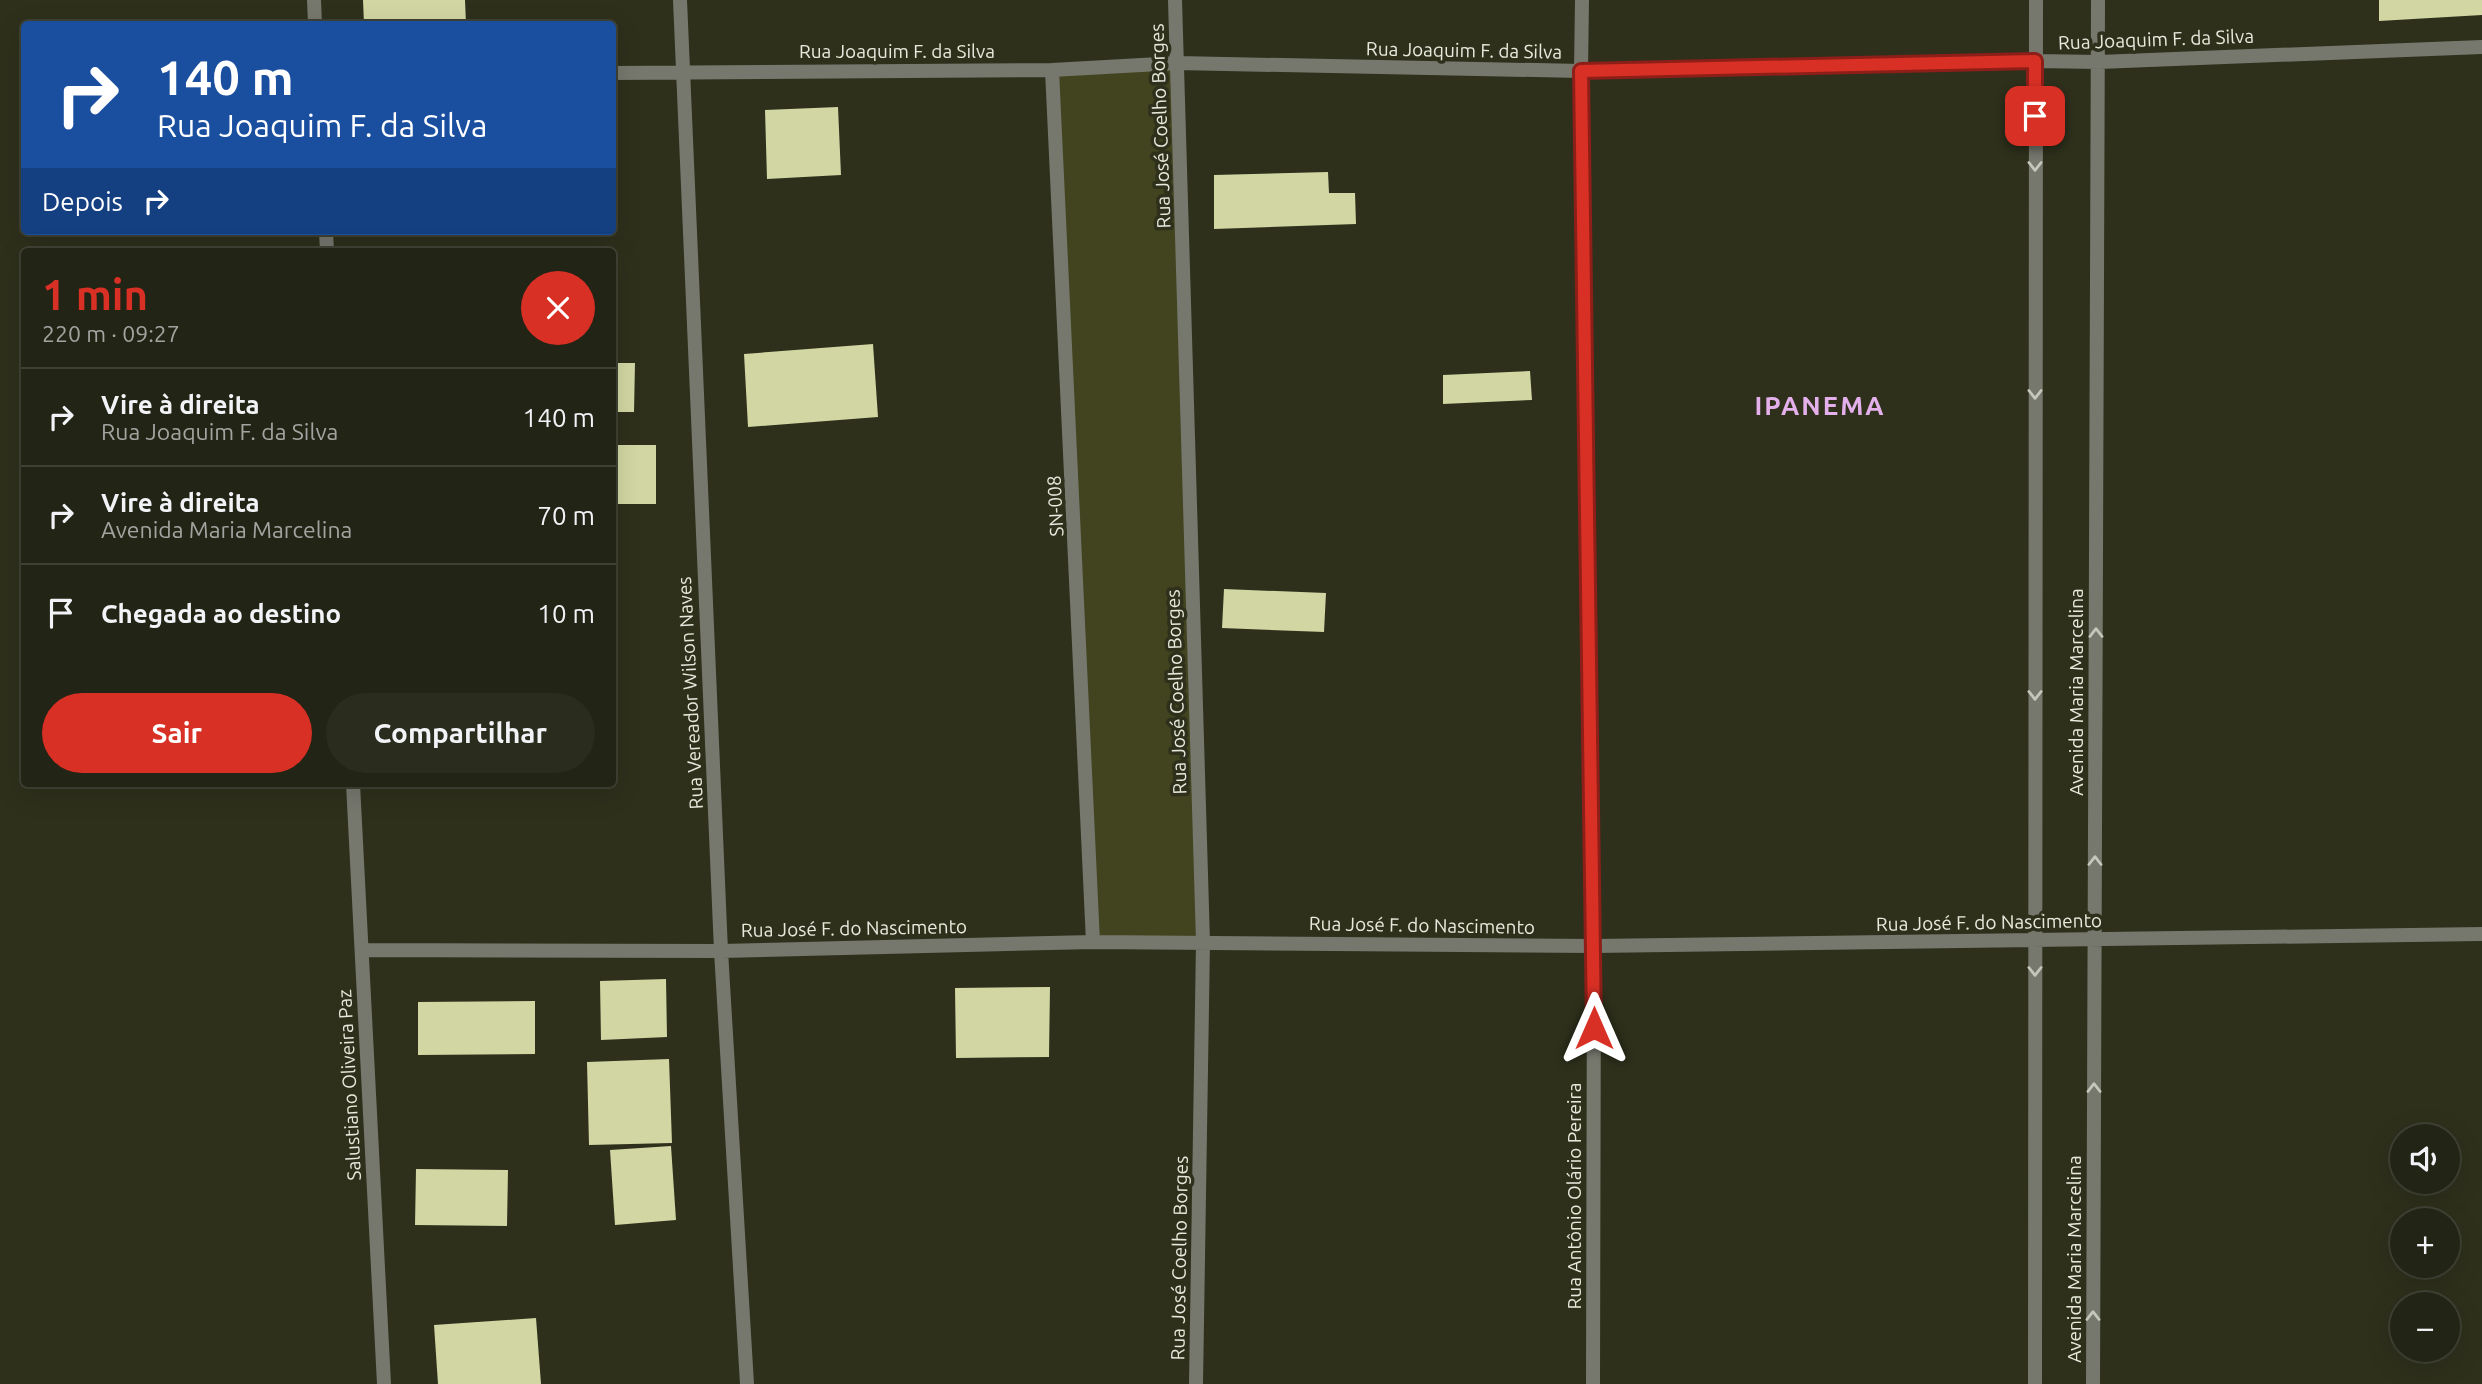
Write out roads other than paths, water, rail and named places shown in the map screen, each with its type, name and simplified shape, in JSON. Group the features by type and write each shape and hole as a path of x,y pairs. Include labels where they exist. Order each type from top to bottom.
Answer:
{"street":[{"path":"314,0 316,21"},
{"name":"Rua Vereador Wilson Naves","path":"680,0 721,951 747,1384"},
{"name":"Rua José Coelho Borges","path":"1175,0 1203,942 1196,1384"},
{"name":"Rua Antônio Olário Pereira","path":"1582,0 1594,946 1593,1384"},
{"name":"Avenida Maria Marcelina","path":"2035,1384 2036,0"},
{"name":"Avenida Maria Marcelina","path":"2093,1384 2098,0"},
{"name":"Rua Joaquim F. da Silva","path":"616,73 1052,70 1177,63 1581,71 2035,61 2099,62 2482,47"},
{"name":"SN-008","path":"1052,70 1093,942"},
{"name":"Salustiano Oliveira Paz","path":"354,787 384,1384"},
{"name":"Rua José F. do Nascimento","path":"362,950 721,951 1093,942 1594,946 2482,934"}],"district":[{"name":"IPANEMA","path":"1820,405"}]}
